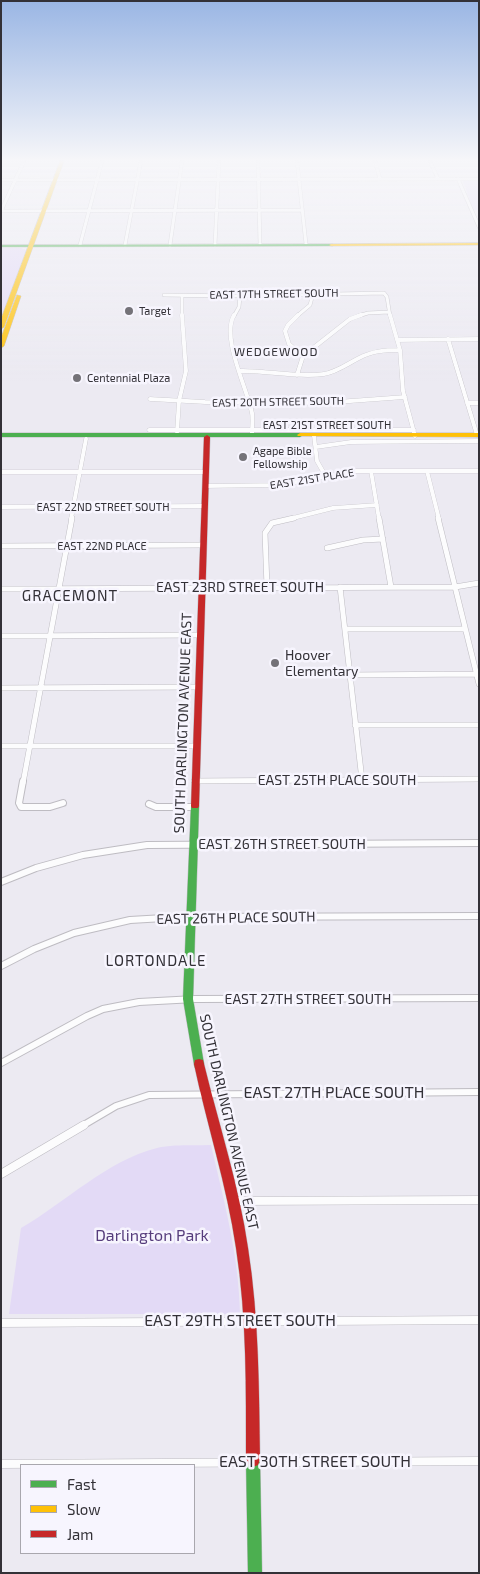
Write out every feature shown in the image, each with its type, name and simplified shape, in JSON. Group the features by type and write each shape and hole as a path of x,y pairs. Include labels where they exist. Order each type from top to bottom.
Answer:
{"main road":[{"path":"1,345 3,327 37,234"},
{"path":"1,245 479,244"},
{"name":"EAST 21ST STREET SOUTH","path":"1,437 84,437 176,433 207,436 252,433 314,436 414,433 478,434"},
{"name":"SOUTH DARLINGTON AVENUE EAST","path":"207,436 188,999 194,1044 234,1201 245,1258 251,1321 255,1573"}],"street":[{"path":"80,245 83,234"},
{"path":"125,245 127,234"},
{"path":"170,245 172,234"},
{"path":"215,234 215,245"},
{"path":"260,234 260,244"},
{"path":"305,234 306,244"},
{"name":"EAST 17TH STREET SOUTH","path":"164,295 240,296 384,293 389,312"},
{"path":"303,356 289,344 285,330 288,323 310,306 312,294"},
{"path":"176,433 186,372 182,336 182,295"},
{"path":"240,296 239,307 230,323 236,363 249,401 252,433"},
{"path":"297,375 303,356 350,320 364,314 389,312 400,350 405,397 414,433"},
{"path":"448,339 466,403 478,434"},
{"path":"397,340 479,339"},
{"path":"239,371 265,371 312,376 330,373 345,367 366,354 400,350"},
{"name":"EAST 20TH STREET SOUTH","path":"150,399 323,403 405,397"},
{"path":"466,403 479,403"},
{"name":"EAST 21ST STREET SOUTH","path":"176,433 414,433"},
{"name":"EAST 21ST STREET SOUTH","path":"316,447 351,442 478,434"},
{"path":"314,436 318,461 325,476"},
{"path":"62,803 50,807 21,807 19,803 80,472 84,437"},
{"name":"EAST 21ST PLACE","path":"205,486 280,485 325,476 371,471 479,470"},
{"path":"371,471 391,587"},
{"path":"428,471 479,684"},
{"path":"1,472 206,472"},
{"path":"268,587 265,533 272,523 334,508 377,505"},
{"name":"EAST 22ND STREET SOUTH","path":"1,508 204,506"},
{"path":"327,548 362,540 383,539"},
{"name":"EAST 22ND PLACE","path":"1,546 203,545"},
{"name":"EAST 23RD STREET SOUTH","path":"1,589 391,587 455,586 479,583"},
{"path":"340,587 362,780"},
{"path":"345,630 466,629"},
{"path":"1,636 200,635"},
{"path":"350,675 476,674"},
{"path":"1,688 198,687"},
{"path":"356,725 479,725"},
{"path":"1,746 196,746"},
{"name":"EAST 25TH PLACE SOUTH","path":"194,781 479,779"},
{"path":"149,804 156,807 194,807"},
{"name":"EAST 26TH STREET SOUTH","path":"1,882 36,868 83,855 147,845 479,843"},
{"name":"EAST 26TH PLACE SOUTH","path":"1,966 53,940 96,927 130,920 190,917 479,916"},
{"name":"EAST 27TH STREET SOUTH","path":"1,1063 71,1023 103,1009 139,1002 188,999 479,998"},
{"name":"EAST 27TH PLACE SOUTH","path":"1,1174 121,1103 149,1095 479,1092"},
{"path":"234,1201 479,1200"},
{"name":"EAST 29TH STREET SOUTH","path":"1,1323 479,1320"},
{"name":"EAST 30TH STREET SOUTH","path":"1,1464 479,1461"}],"green space":[{"path":"1,248 21,248 26,250 1,318"},
{"name":"Darlington Park","path":"211,1145 234,1250 240,1314 9,1314 21,1228 103,1172 138,1154 164,1147"}],"traffic: fast":[{"path":"1,246 331,245"},
{"path":"1,435 300,435"},
{"path":"195,806 188,999 199,1064"},
{"path":"253,1460 255,1573"}],"traffic: slow":[{"path":"1,327 35,234"},
{"path":"331,245 479,244"},
{"path":"1,346 19,296"},
{"path":"300,435 479,435"}],"traffic: jam":[{"path":"195,806 207,437"},
{"path":"199,1064 233,1200 246,1273 252,1353 253,1460"}],"place":[{"name":"Target","path":"129,311"},
{"name":"Centennial Plaza","path":"77,378"},
{"name":"Agape Bible Fellowship","path":"243,457"},
{"name":"Hoover Elementary","path":"275,663"}],"district":[{"name":"WEDGEWOOD","path":"276,352"},
{"name":"GRACEMONT","path":"70,596"},
{"name":"LORTONDALE","path":"156,961"}]}
